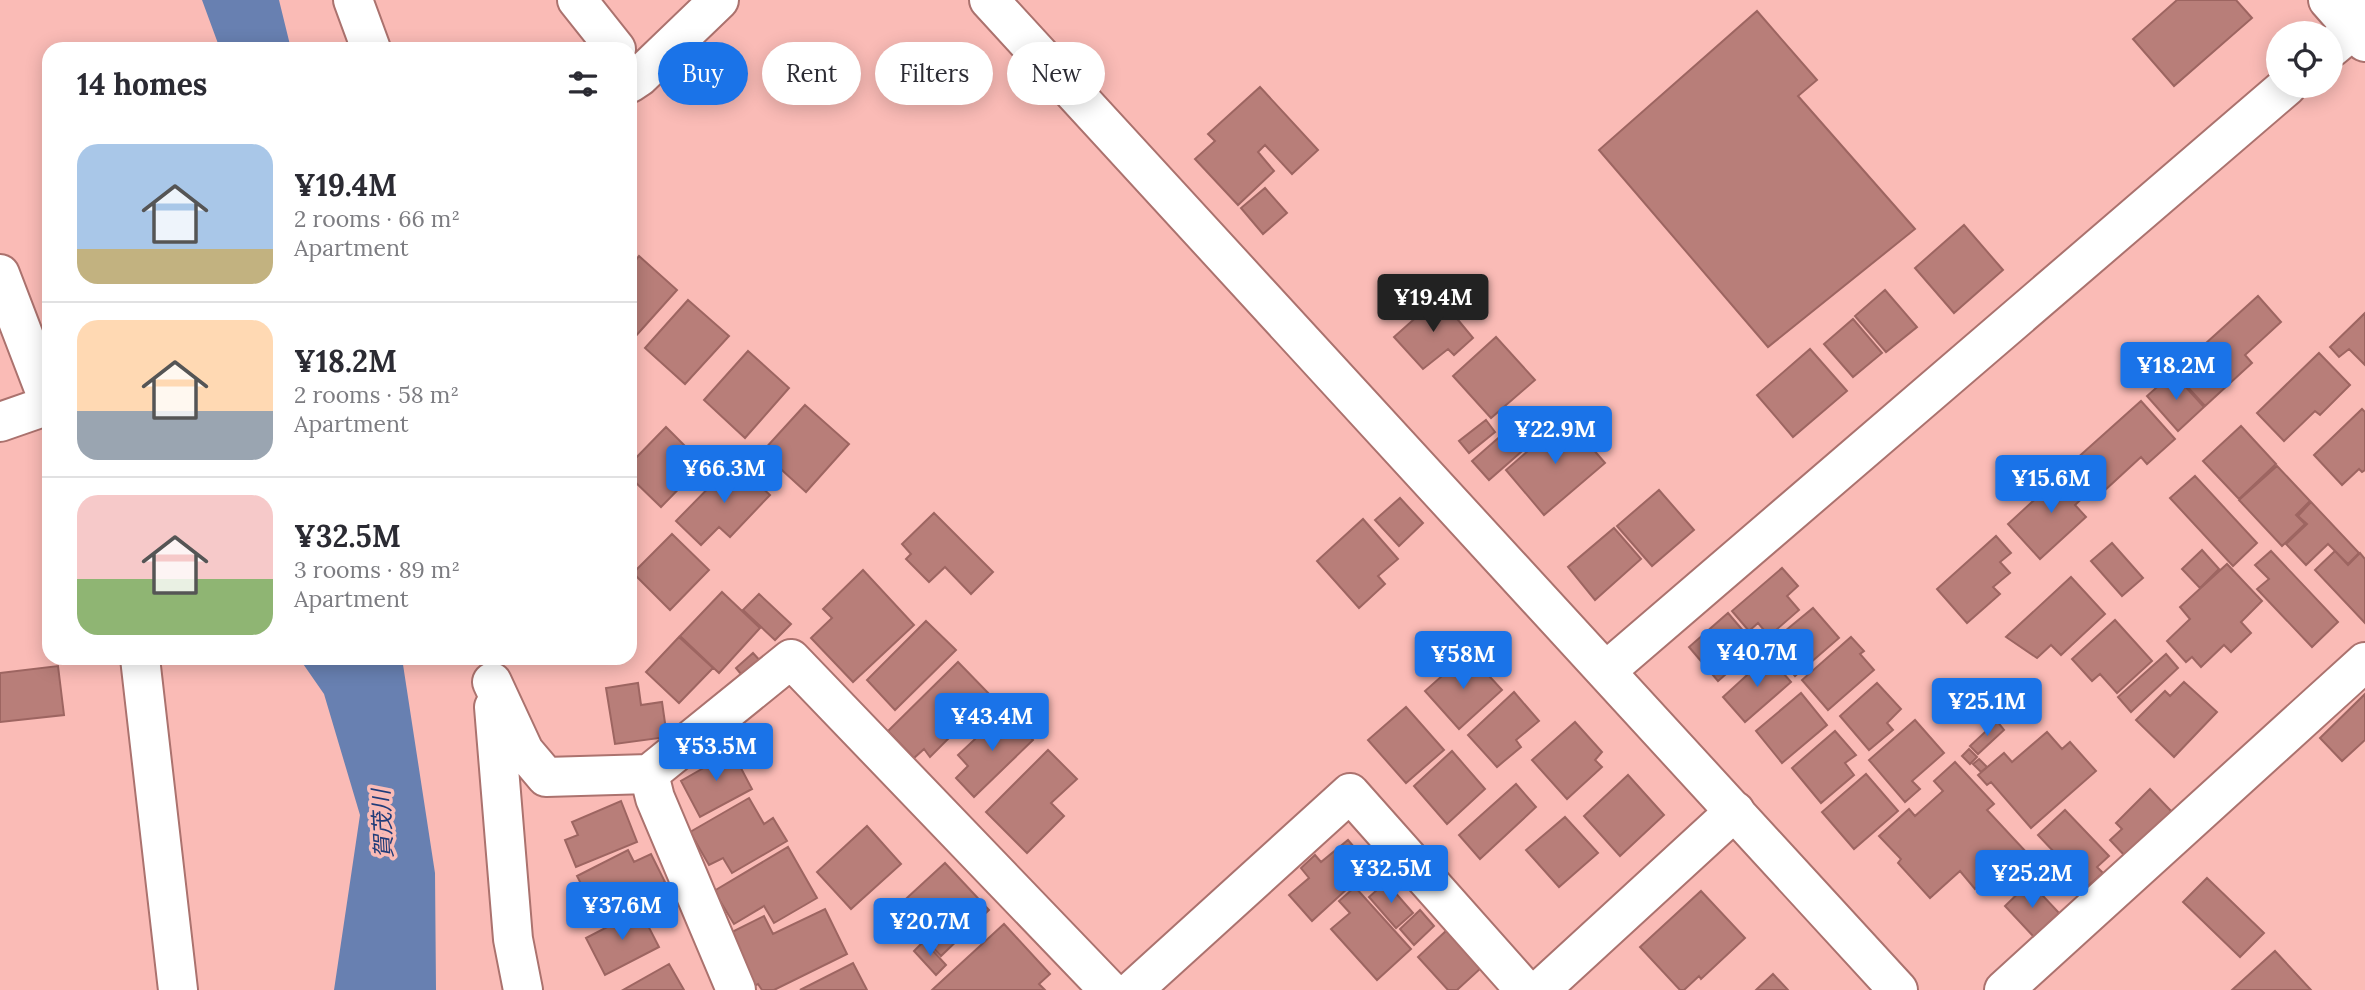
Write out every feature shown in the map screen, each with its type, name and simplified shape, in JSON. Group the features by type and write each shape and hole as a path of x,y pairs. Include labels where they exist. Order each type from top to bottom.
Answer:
{"main road":[{"path":"353,0 368,42"},
{"path":"577,0 609,42"},
{"path":"637,63 719,0"},
{"path":"989,0 1898,990"},
{"path":"2328,0 2354,33"},
{"path":"1606,671 2273,98"},
{"path":"0,274 42,385"},
{"path":"0,422 42,406"},
{"path":"491,670 524,751 546,777 649,774 791,659 1109,990"},
{"path":"2004,990 2365,662"},
{"path":"141,665 178,990"},
{"path":"491,670 513,939 523,990"},
{"path":"649,774 655,798 736,990"},
{"path":"1133,990 1350,793 1525,990"},
{"path":"1540,990 1735,811"}],"water":[{"path":"202,0 279,0 289,42 217,42"},
{"name":"賀茂川","path":"304,665 403,665 435,873 436,990 334,990 360,815 324,694"}],"building":[{"path":"2177,0 2236,0 2252,18 2174,86 2133,39"},
{"path":"1757,11 1817,80 1798,96 1915,229 1768,347 1599,150"},
{"path":"1260,87 1318,150 1292,174 1265,145 1258,152 1274,171 1238,205 1195,159 1215,141 1208,134"},
{"path":"1265,188 1287,213 1263,234 1241,208"},
{"path":"1964,225 2003,270 1954,313 1915,268"},
{"path":"639,256 677,290 637,335"},
{"path":"1885,290 1917,327 1886,352 1855,316"},
{"path":"2258,296 2281,322 2245,355 2252,363 2205,406 2174,372"},
{"path":"1439,297 1473,338 1454,355 1448,349 1423,369 1394,337"},
{"path":"688,300 729,336 685,384 645,348"},
{"path":"2365,313 2365,365 2349,349 2339,357 2330,347"},
{"path":"1853,319 1882,353 1853,377 1824,344"},
{"path":"1496,337 1535,380 1491,418 1453,376"},
{"path":"1810,349 1847,391 1793,437 1757,395"},
{"path":"748,351 789,388 745,438 704,400"},
{"path":"2319,353 2350,385 2320,415 2315,411 2284,441 2257,413"},
{"path":"2173,373 2204,407 2178,431 2147,396"},
{"path":"2141,401 2175,439 2147,464 2141,457 2104,491 2075,460"},
{"path":"805,405 849,444 806,492 762,452"},
{"path":"2362,409 2365,412 2365,470 2362,472 2359,469 2342,485 2314,455"},
{"path":"1566,418 1605,463 1544,515 1506,470"},
{"path":"1520,419 1537,438 1489,480 1472,461"},
{"path":"1486,420 1495,432 1469,453 1459,441"},
{"path":"2241,426 2276,464 2239,499 2203,461"},
{"path":"666,427 703,464 661,507 637,484 637,457"},
{"path":"734,462 770,495 730,537 719,527 701,545 676,521"},
{"path":"2277,466 2310,501 2296,515 2305,524 2282,546 2239,500"},
{"path":"2067,470 2088,493 2075,505 2086,517 2040,559 2008,524"},
{"path":"2195,476 2257,543 2233,566 2170,498"},
{"path":"1659,490 1694,530 1652,566 1617,526"},
{"path":"1400,498 1423,523 1399,546 1375,520"},
{"path":"2311,502 2359,553 2348,564 2328,544 2306,565 2286,544 2307,524 2298,516"},
{"path":"934,513 993,572 971,594 945,567 929,582 906,559 911,554 902,544"},
{"path":"1363,519 1398,559 1378,576 1385,584 1359,608 1317,561"},
{"path":"1614,528 1641,559 1595,600 1568,567"},
{"path":"672,534 709,570 670,610 637,577 637,569"},
{"path":"1996,536 2011,553 2000,562 2010,573 1993,587 2000,594 1967,623 1937,589"},
{"path":"2112,543 2143,578 2122,596 2091,561"},
{"path":"2202,550 2219,569 2200,588 2182,569"},
{"path":"2271,551 2338,622 2312,647 2257,589 2269,579 2255,565"},
{"path":"2335,551 2348,565 2360,553 2365,559 2365,623 2315,570"},
{"path":"2227,564 2262,601 2241,622 2251,633 2231,652 2224,645 2201,667 2192,657 2186,662 2167,641 2190,619 2180,607"},
{"path":"1782,568 1798,586 1787,596 1799,610 1769,636 1758,623 1749,631 1732,611"},
{"path":"863,570 914,625 853,682 811,638 832,618 823,609"},
{"path":"2071,577 2105,614 2061,655 2051,645 2037,658 2006,637"},
{"path":"722,592 760,628 719,673 680,636"},
{"path":"759,594 791,624 775,640 743,610"},
{"path":"1813,608 1839,638 1795,676 1768,645"},
{"path":"1728,613 1757,647 1718,681 1689,647"},
{"path":"2115,620 2152,661 2117,693 2100,674 2092,681 2072,659"},
{"path":"926,621 956,650 895,710 867,680"},
{"path":"679,637 713,668 679,703 646,672"},
{"path":"1851,637 1864,651 1860,654 1874,670 1828,710 1802,680"},
{"path":"753,653 763,664 745,679 736,668"},
{"path":"1468,653 1502,690 1459,729 1425,691"},
{"path":"2166,654 2178,668 2131,712 2118,697"},
{"path":"1768,656 1791,682 1745,722 1723,697"},
{"path":"958,662 995,700 981,715 969,703 942,730 949,738 930,757 924,749 914,758 888,731"},
{"path":"58,666 64,715 0,722 0,673"},
{"path":"2184,682 2217,712 2174,757 2136,720 2165,691 2170,696"},
{"path":"638,683 641,705 662,702 667,737 615,744 606,688"},
{"path":"1877,683 1901,709 1887,723 1893,730 1869,750 1840,716"},
{"path":"1514,692 1539,721 1516,740 1521,747 1497,767 1468,735"},
{"path":"1801,693 1827,725 1782,763 1756,731"},
{"path":"2365,694 2365,740 2342,761 2320,738"},
{"path":"1406,707 1444,750 1406,783 1368,740"},
{"path":"1005,711 1033,740 974,797 956,778 968,766 958,755"},
{"path":"1915,720 1944,753 1912,781 1920,789 1905,802 1869,760"},
{"path":"1997,721 2004,730 1978,754 1970,746"},
{"path":"1575,722 1602,752 1595,760 1602,767 1567,799 1532,760"},
{"path":"1835,731 1856,755 1845,763 1854,775 1821,803 1792,768"},
{"path":"2047,732 2062,749 2070,742 2096,771 2031,828 1991,782 1987,785 1978,775 2004,753 2012,762"},
{"path":"716,748 722,759 733,753 752,789 700,817 681,781 707,766 701,757"},
{"path":"1969,749 1977,757 1970,764 1962,756"},
{"path":"1048,750 1077,779 1051,803 1064,816 1027,853 986,812"},
{"path":"1452,751 1485,789 1447,824 1414,786"},
{"path":"1979,759 1987,767 1981,772 1973,764"},
{"path":"1955,762 1994,804 1987,810 2041,868 2013,895 1992,873 1975,889 1960,871 1930,898 1898,863 1901,859 1879,836 1909,809 1915,816 1943,791 1934,781"},
{"path":"1866,774 1898,811 1854,849 1822,812"},
{"path":"1628,775 1664,815 1620,856 1584,816"},
{"path":"1516,784 1536,807 1480,859 1459,835"},
{"path":"2150,789 2172,812 2126,857 2110,840 2122,829 2116,823"},
{"path":"749,798 764,824 773,818 787,841 732,873 723,858 709,865 690,832"},
{"path":"621,801 637,842 576,867 565,840 578,835 572,822"},
{"path":"2065,810 2109,856 2097,867 2103,873 2087,887 2038,835"},
{"path":"1565,817 1598,853 1559,887 1526,850"},
{"path":"867,826 901,864 851,909 817,872"},
{"path":"1348,840 1371,867 1312,921 1289,895 1309,878 1301,868 1315,855 1321,862"},
{"path":"788,847 817,898 774,923 764,906 734,924 714,891"},
{"path":"628,850 634,862 651,854 665,882 633,899 630,893 595,911 577,876"},
{"path":"945,863 989,910 941,956 896,908"},
{"path":"2207,878 2264,933 2240,957 2183,902"},
{"path":"1386,882 1413,913 1396,928 1369,897"},
{"path":"2030,882 2059,913 2034,937 2005,906"},
{"path":"1355,887 1411,949 1377,980 1331,929 1350,913 1339,901"},
{"path":"1701,891 1745,938 1701,979 1699,976 1684,990 1680,990 1640,947"},
{"path":"825,909 847,954 774,990 762,990 758,984 752,987 726,935 764,916 773,934"},
{"path":"640,910 659,947 605,975 586,938"},
{"path":"1420,910 1434,926 1414,945 1400,929"},
{"path":"1004,924 1050,974 1039,984 1045,990 932,990"},
{"path":"1447,930 1481,968 1457,990 1448,990 1418,957"},
{"path":"924,941 946,965 936,975 914,951"},
{"path":"2275,951 2311,990 2232,990"},
{"path":"853,963 867,990 800,990"},
{"path":"669,964 684,990 623,990"},
{"path":"1773,974 1788,990 1756,990"}]}
